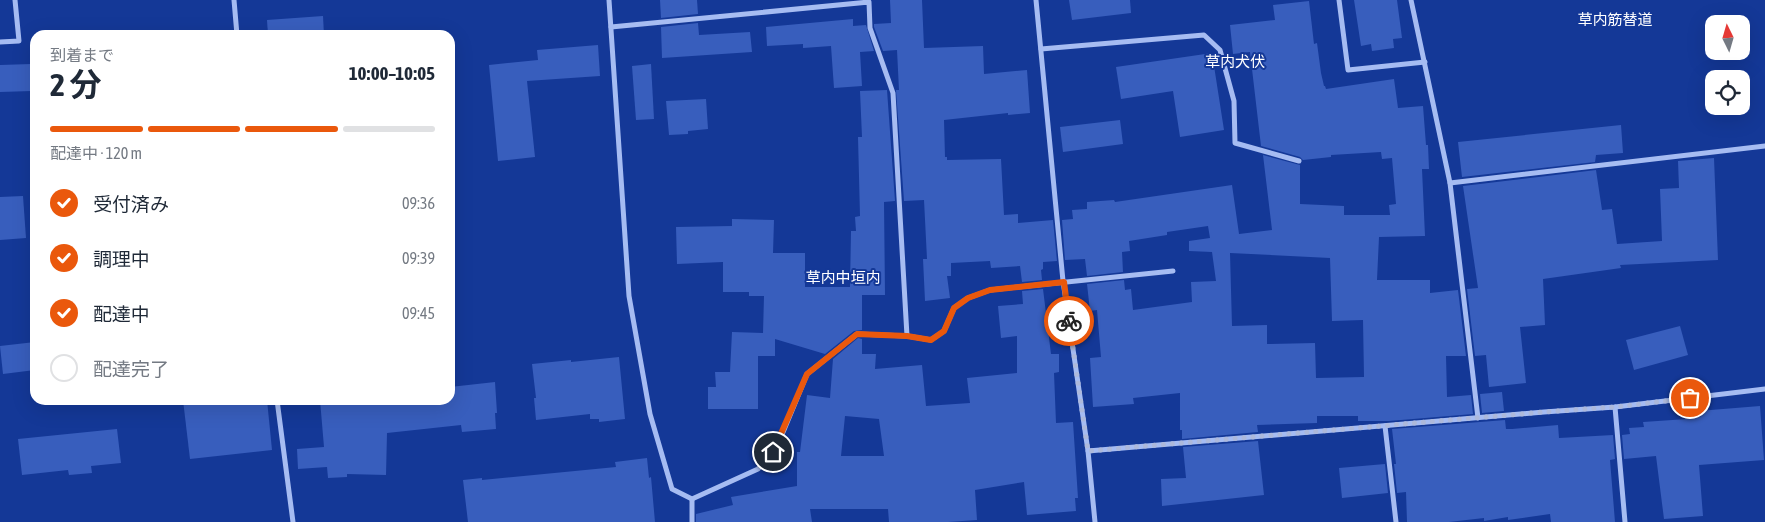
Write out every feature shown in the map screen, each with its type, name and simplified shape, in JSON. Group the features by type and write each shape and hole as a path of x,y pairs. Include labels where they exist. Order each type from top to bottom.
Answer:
{"street":[{"path":"0,42 19,41 15,0"},
{"path":"234,0 237,30"},
{"path":"609,0 629,296 650,414 672,489 692,499"},
{"path":"1036,0 1064,282 1088,451 1095,522"},
{"path":"1338,0 1348,70 1425,62"},
{"path":"1412,0 1450,183 1478,418"},
{"path":"611,27 869,2 870,28 893,93 907,336"},
{"path":"1041,50 1204,35 1220,50 1234,101 1235,143 1299,161"},
{"path":"1450,183 1765,146"},
{"path":"692,499 758,469 777,444 807,374 857,334 907,336 931,340 944,331 954,308 968,298 990,290 1173,272"},
{"path":"1088,451 1615,407 1765,389"},
{"path":"278,405 293,522"},
{"path":"1615,407 1625,522"},
{"path":"1385,426 1396,522"},
{"path":"692,499 692,522"}],"building":[{"path":"660,0 697,0 698,14 661,18"},
{"path":"890,0 922,0 924,48 983,46 984,74 1027,70 1030,113 1008,115 1008,113 944,120 945,157 947,157 947,160 1001,159 1004,215 1018,214 1018,223 1053,220 1057,261 1043,262 1043,269 1041,270 1042,280 1022,282 1020,266 991,268 990,261 951,263 951,276 947,276 950,298 925,301 923,259 927,259 924,200 904,201 896,90 899,90 897,50 883,51 874,27 874,24 891,23"},
{"path":"1069,0 1130,0 1131,13 1072,20"},
{"path":"1354,0 1397,0 1402,38 1393,39 1394,48 1372,51 1371,44 1361,46"},
{"path":"1309,1 1314,44 1317,43 1321,73 1326,89 1394,79 1398,108 1423,106 1429,169 1422,169 1425,236 1379,237 1377,280 1430,280 1430,293 1458,290 1466,356 1446,356 1447,397 1471,395 1473,414 1389,421 1358,421 1358,416 1317,416 1317,423 1257,425 1258,432 1182,439 1182,430 1180,430 1180,393 1133,398 1134,404 1093,407 1090,358 1101,357 1097,310 1090,311 1087,284 1124,280 1125,290 1131,289 1133,310 1192,302 1191,282 1216,281 1212,252 1189,251 1189,241 1210,238 1208,226 1167,232 1167,235 1129,241 1130,251 1122,252 1123,272 1087,276 1085,259 1065,260 1062,220 1073,219 1072,210 1087,209 1087,202 1114,200 1115,202 1232,185 1239,234 1272,230 1263,155 1300,165 1300,204 1344,206 1344,215 1390,215 1389,205 1396,204 1392,158 1382,159 1381,152 1331,155 1331,157 1303,160 1300,157 1261,146 1250,52 1233,54 1230,25 1275,20 1273,5","holes":["1230,253 1330,258 1332,321 1363,320 1364,377 1316,378 1315,343 1267,344 1267,325 1232,326"]},
{"path":"323,16 324,30 268,30 267,20"},
{"path":"853,19 853,26 866,25 874,51 860,52 862,86 834,88 831,46 803,48 803,44 767,46 766,27"},
{"path":"698,23 699,35 750,32 752,52 662,58 661,27"},
{"path":"598,45 600,76 527,81 535,157 498,161 489,65 538,60 537,50"},
{"path":"1212,53 1224,130 1180,137 1173,91 1121,99 1116,67"},
{"path":"30,64 30,91 0,92 0,65"},
{"path":"651,64 654,119 636,120 632,66"},
{"path":"887,90 895,201 884,202 885,295 862,295 862,330 854,331 825,354 775,339 775,356 758,356 758,409 708,409 708,387 716,387 715,372 730,372 732,332 763,333 764,296 749,296 749,292 723,292 723,262 677,264 676,227 732,226 732,219 774,220 773,253 805,253 805,287 850,287 851,231 856,231 855,217 860,216 858,137 862,137 860,91"},
{"path":"706,99 708,129 688,131 688,134 669,135 666,101"},
{"path":"1120,120 1123,144 1063,152 1060,127"},
{"path":"1621,125 1623,153 1596,155 1595,162 1462,177 1458,142"},
{"path":"1714,158 1718,260 1620,265 1621,268 1543,279 1545,325 1520,327 1526,383 1489,387 1486,355 1475,356 1467,289 1478,288 1463,186 1596,170 1602,210 1612,209 1617,244 1662,241 1660,189 1679,188 1678,161"},
{"path":"23,196 26,238 0,240 0,197"},
{"path":"1043,289 1051,354 1059,354 1059,372 1054,373 1056,423 1073,422 1078,498 1075,498 1076,511 1027,515 1024,482 975,490 977,520 889,522 888,509 810,509 812,522 696,522 696,514 733,505 731,497 797,486 797,452 800,452 807,395 830,398 833,359 858,338 862,339 862,354 876,354 875,369 922,365 926,406 970,403 967,378 1017,373 1017,336 1001,338 998,306 1023,304 1022,291","holes":["845,416 879,419 884,456 841,456"]},
{"path":"1680,326 1688,355 1634,370 1626,340"},
{"path":"30,343 30,371 3,374 0,346"},
{"path":"619,357 625,419 599,422 599,419 590,419 590,414 536,420 534,398 536,398 532,364"},
{"path":"495,382 496,429 462,432 461,425 387,433 386,475 347,474 347,477 328,478 327,467 298,469 297,449 324,447 320,405 455,405 455,386"},
{"path":"1502,392 1504,411 1482,413 1480,394"},
{"path":"184,405 268,405 272,450 190,459"},
{"path":"1760,406 1764,460 1699,465 1703,516 1664,519 1656,456 1624,459 1622,435 1630,434 1629,428 1644,427 1643,422 1687,419 1686,412"},
{"path":"1505,420 1506,429 1558,425 1559,438 1613,435 1615,459 1610,460 1615,522 1551,522 1550,514 1508,520 1508,517 1484,521 1484,518 1449,522 1407,522 1406,492 1397,493 1392,429"},
{"path":"117,429 121,463 91,466 92,473 69,475 68,470 22,475 18,439"},
{"path":"1258,441 1264,495 1162,506 1161,479 1186,478 1183,447"},
{"path":"647,458 649,478 651,477 655,522 468,522 463,480 482,478 482,480 616,467 615,462"},
{"path":"1385,464 1388,493 1342,498 1339,468"}],"way so far":[{"path":"1069,321 1088,451 1615,407 1690,398"}],"district":[{"name":"草内筋替道","path":"1615,19"},
{"name":"草内犬伏","path":"1235,61"},
{"name":"草内中垣内","path":"843,277"}],"route":[{"path":"773,452 807,374 857,334 907,336 931,340 944,331 954,308 968,298 990,290 1064,282 1069,321"}]}
